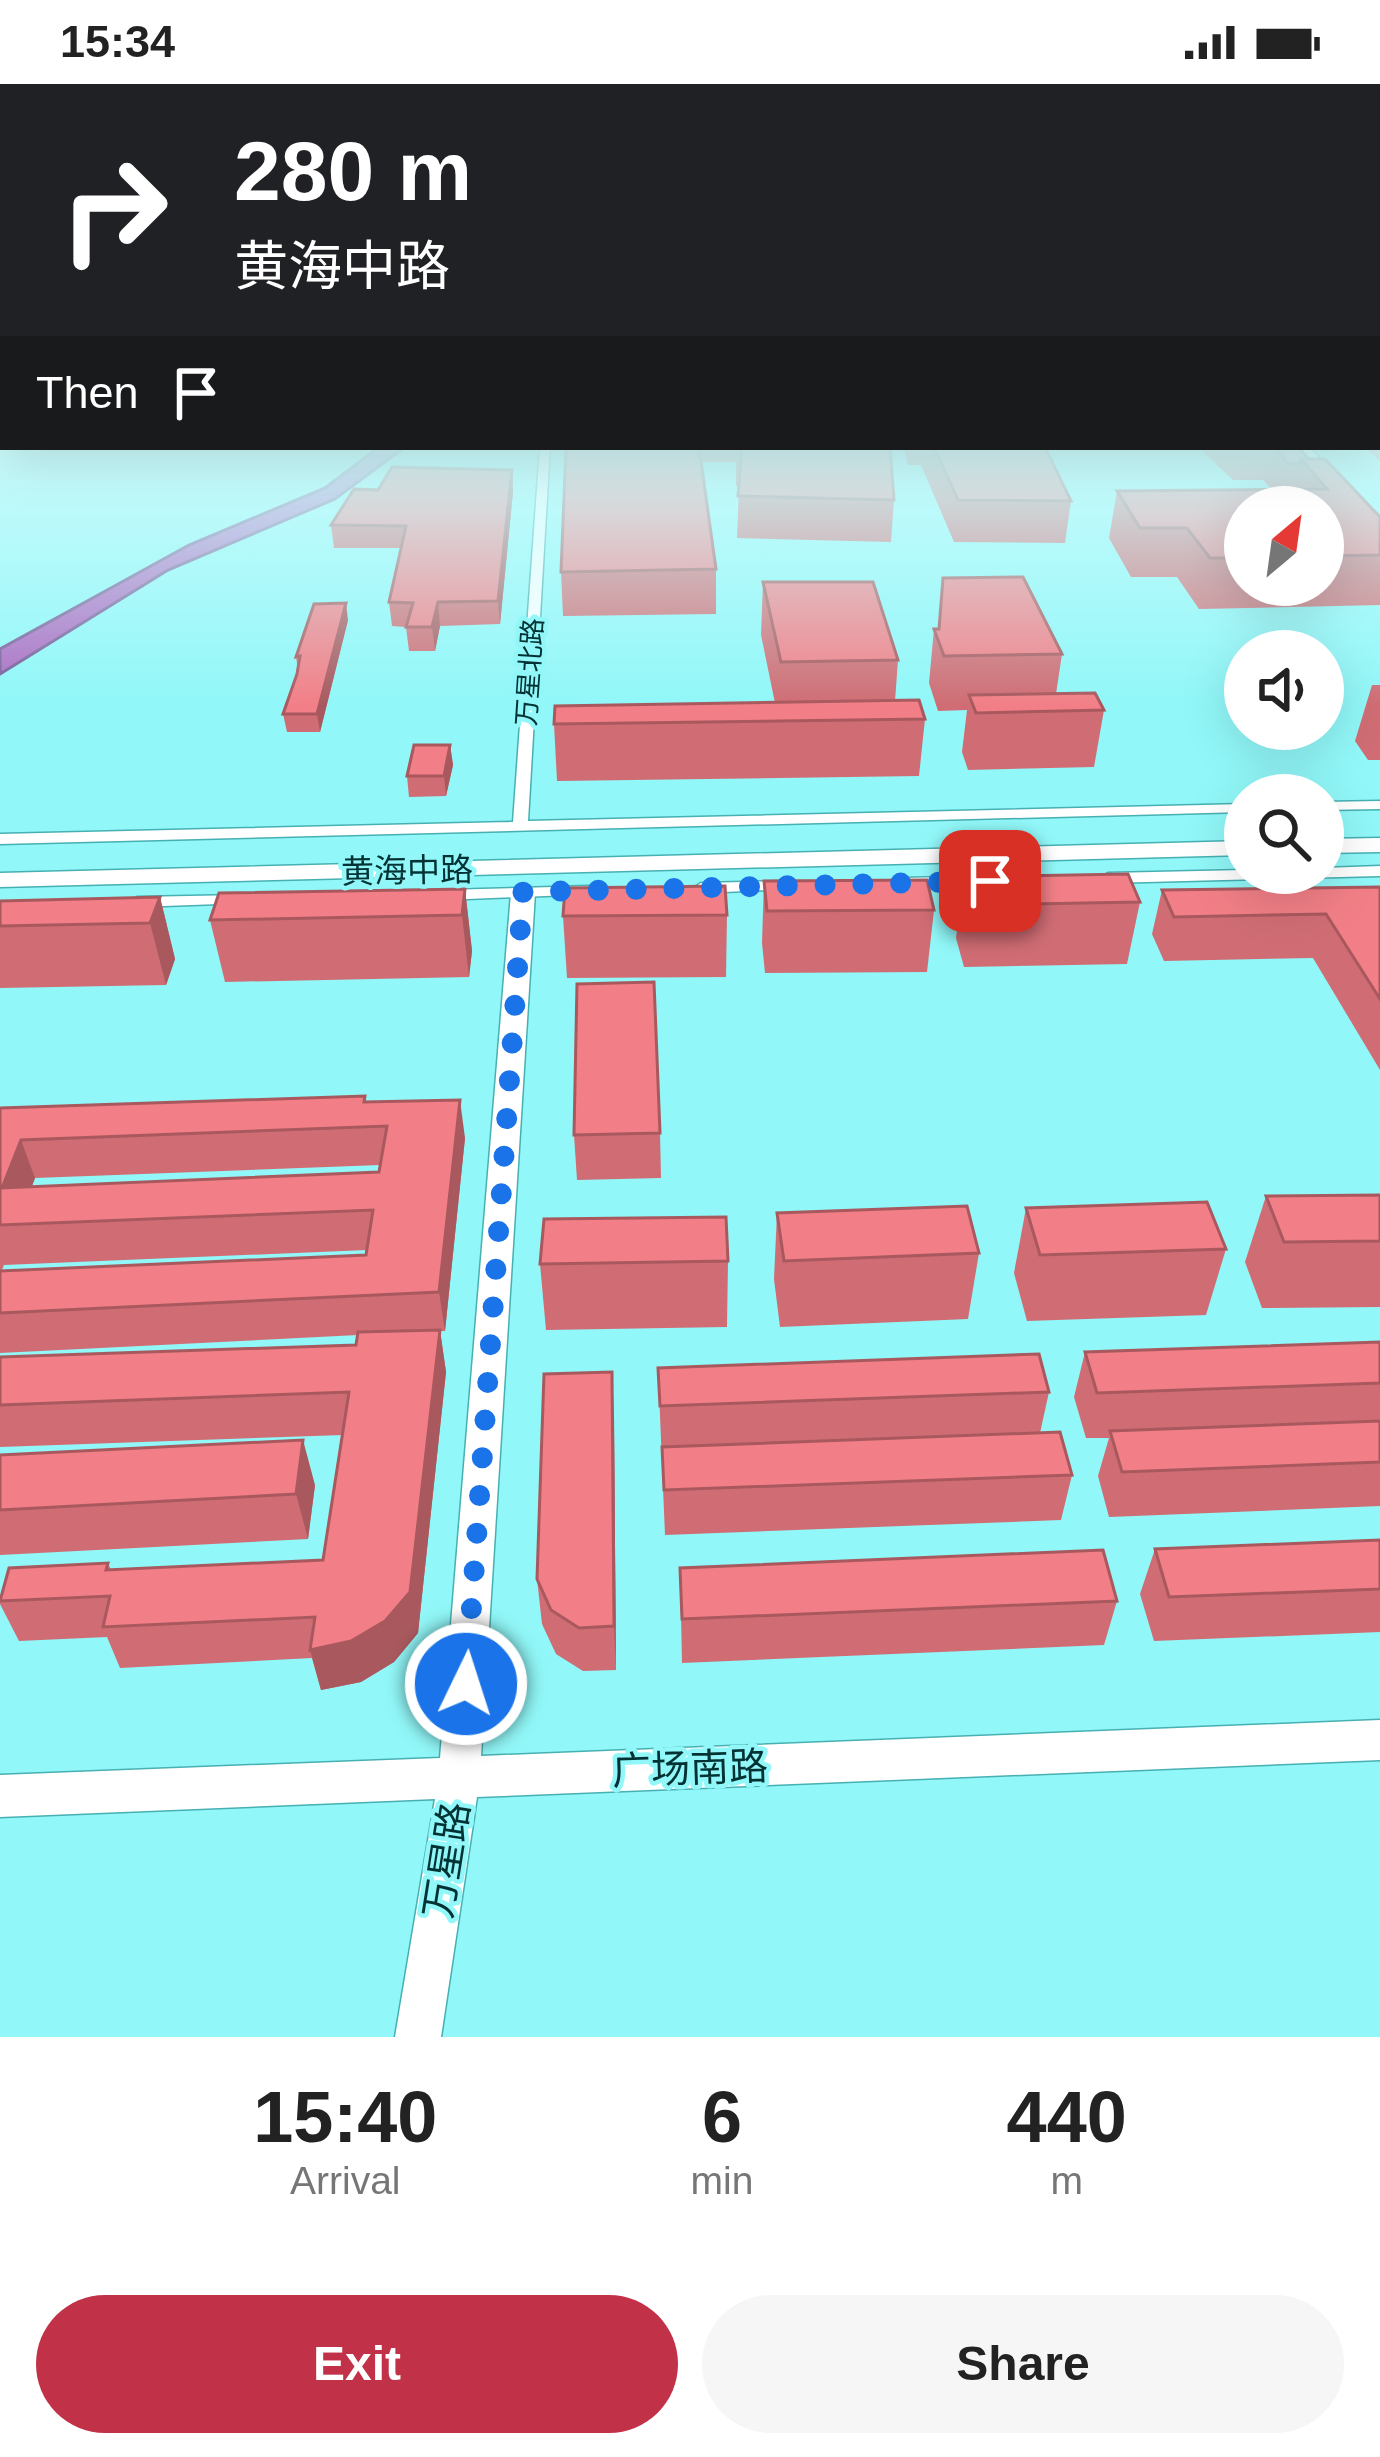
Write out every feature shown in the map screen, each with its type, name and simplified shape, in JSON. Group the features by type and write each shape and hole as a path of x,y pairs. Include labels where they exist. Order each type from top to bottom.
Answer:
{"street":[{"name":"万星北路","path":"520,826 540,523"},
{"path":"1344,806 1380,805"},
{"name":"黄海中路","path":"0,880 284,861 1007,826 1224,810"},
{"name":"黄海中路","path":"0,838 284,861 520,826 1224,831"},
{"path":"1344,836 1380,828"},
{"path":"1344,842 1380,845"},
{"name":"黄海中路","path":"0,862 1224,848"},
{"path":"1344,869 1380,872"},
{"path":"1084,879 1224,875"},
{"path":"897,884 1014,880"},
{"path":"686,889 803,886"},
{"name":"黄海中路","path":"433,895 616,890"},
{"name":"万星路","path":"418,2037 459,1777 523,892"},
{"path":"115,903 253,899"},
{"name":"广场南路","path":"0,1796 1380,1740"}],"shaded area":[{"path":"241,523 278,523 168,570 0,674 0,649 189,545"}],"building":[{"path":"506,523 498,601 438,602 432,627 406,627 413,603 389,602 406,526 331,525"},
{"path":"563,523 710,523 716,569 561,572"},
{"path":"1137,523 1224,523 1224,558 1210,558 1187,528 1140,528"},
{"path":"1344,523 1380,523 1380,555 1344,556"},
{"path":"1023,577 1062,654 944,656 934,629 939,629 943,578"},
{"path":"763,582 873,582 898,660 781,662"},
{"path":"346,603 317,714 283,714 314,604"},
{"path":"1095,693 1104,710 976,713 969,695"},
{"path":"919,700 925,719 554,724 555,706"},
{"path":"414,745 450,745 444,776 407,776"},
{"path":"1128,874 1140,902 972,905 964,877"},
{"path":"927,880 934,910 767,911 764,881"},
{"path":"725,886 727,915 563,916 565,888"},
{"path":"1344,887 1380,887 1380,999 1326,914 1174,917 1162,890 1344,894"},
{"path":"465,889 462,915 210,920 219,893"},
{"path":"160,897 150,923 0,926 0,901"},
{"path":"654,982 660,1133 574,1135 577,984"},
{"path":"365,1096 364,1102 460,1100 439,1292 0,1313 0,1271 366,1255 373,1210 0,1225 0,1108","holes":["387,1126 379,1172 2,1188 21,1140"]},
{"path":"1380,1195 1380,1241 1284,1242 1266,1196"},
{"path":"1207,1202 1226,1249 1040,1255 1026,1208"},
{"path":"967,1206 979,1253 784,1261 777,1213"},
{"path":"726,1217 728,1261 540,1264 544,1219"},
{"path":"440,1330 410,1592 385,1621 351,1641 310,1650 315,1617 103,1627 110,1596 0,1601 9,1568 108,1563 106,1570 323,1560 349,1392 0,1405 0,1357 356,1345 358,1332"},
{"path":"1380,1342 1380,1383 1097,1393 1085,1352"},
{"path":"1039,1354 1049,1392 660,1406 658,1368"},
{"path":"612,1372 614,1626 579,1628 551,1610 537,1579 544,1374"},
{"path":"1380,1421 1380,1462 1122,1472 1110,1431"},
{"path":"1060,1432 1072,1475 664,1490 662,1447"},
{"path":"303,1440 296,1494 0,1510 0,1455"},
{"path":"1380,1540 1380,1589 1169,1597 1155,1549"},
{"path":"1103,1550 1117,1601 682,1619 680,1568"}],"route":[{"path":"466,1684 523,892 990,881"}]}
